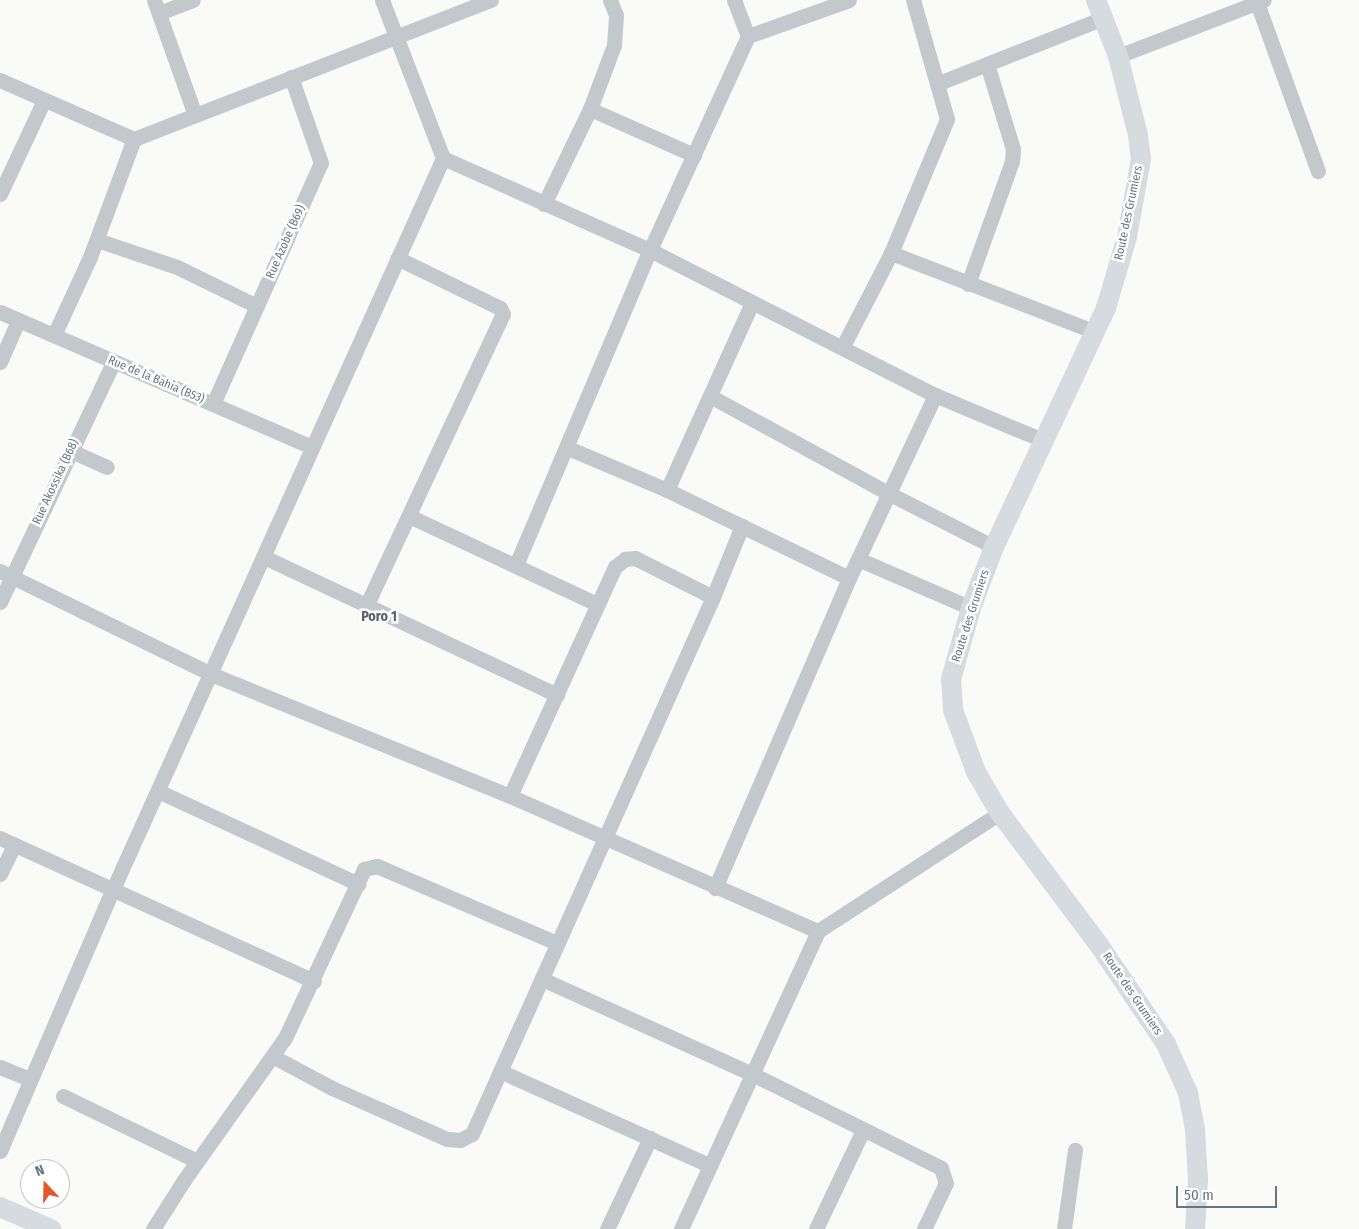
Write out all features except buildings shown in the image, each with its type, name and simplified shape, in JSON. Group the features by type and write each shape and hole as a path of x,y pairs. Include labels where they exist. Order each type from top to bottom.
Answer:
{"main road":[{"name":"Route des Grumiers","path":"1099,9 1118,56 1132,105 1141,159 1126,237 1096,332 994,547 971,608 951,679 953,710 976,772 1000,813 1099,945 1166,1044 1188,1093 1195,1129 1198,1179 1195,1229"},
{"path":"0,1206 51,1229"}],"street":[{"path":"193,0 157,7 195,115"},
{"path":"382,0 443,158 650,250 752,303 843,346 935,395 1045,440"},
{"path":"0,80 134,139 490,0"},
{"path":"544,204 590,109 617,30 610,0"},
{"path":"516,565 568,448 650,250 748,36 734,0"},
{"path":"843,346 891,253 947,119 939,83 913,0"},
{"path":"748,36 846,1"},
{"path":"1118,56 1259,1 1318,171"},
{"path":"939,83 987,64 1099,9"},
{"path":"968,284 1012,161 1013,149 987,64"},
{"name":"Rue Azobe (B69)","path":"213,404 321,163 291,77"},
{"path":"1,189 44,100"},
{"path":"590,109 694,155"},
{"path":"54,335 97,240 134,139"},
{"path":"0,1152 113,889 443,158"},
{"path":"97,240 177,266 258,306"},
{"path":"891,253 1096,332"},
{"path":"367,604 504,314 500,308 398,258"},
{"path":"667,490 752,303"},
{"name":"Rue de la Bahia (B53)","path":"0,312 113,363 312,447"},
{"path":"0,362 18,321"},
{"name":"Rue Akossika (B68)","path":"0,602 6,574 71,451 113,363"},
{"path":"715,888 849,578 935,395"},
{"path":"710,396 890,494 994,547"},
{"path":"568,448 667,490 849,578"},
{"path":"71,451 107,467"},
{"path":"409,516 597,604"},
{"path":"274,1057 350,1096 447,1139 460,1140 472,1134 502,1072 557,944 714,597 742,526"},
{"path":"264,557 557,695"},
{"path":"510,796 615,567 625,559 635,558 714,597"},
{"path":"858,559 971,608"},
{"path":"6,574 211,674 510,796 715,888 818,931"},
{"path":"158,791 358,884"},
{"path":"681,1229 750,1073 818,931 1000,813"},
{"path":"0,874 7,842 314,981"},
{"path":"153,1229 197,1161 274,1057 314,981 364,869 376,866 557,944"},
{"path":"542,979 750,1073 941,1168 946,1183 924,1229"},
{"path":"0,1067 30,1079"},
{"path":"502,1072 709,1165"},
{"path":"63,1096 197,1161"},
{"path":"816,1229 863,1130"},
{"path":"606,1229 650,1138"},
{"path":"1064,1229 1076,1150"}],"district":[{"name":"Poro 1","path":"379,617"}]}
